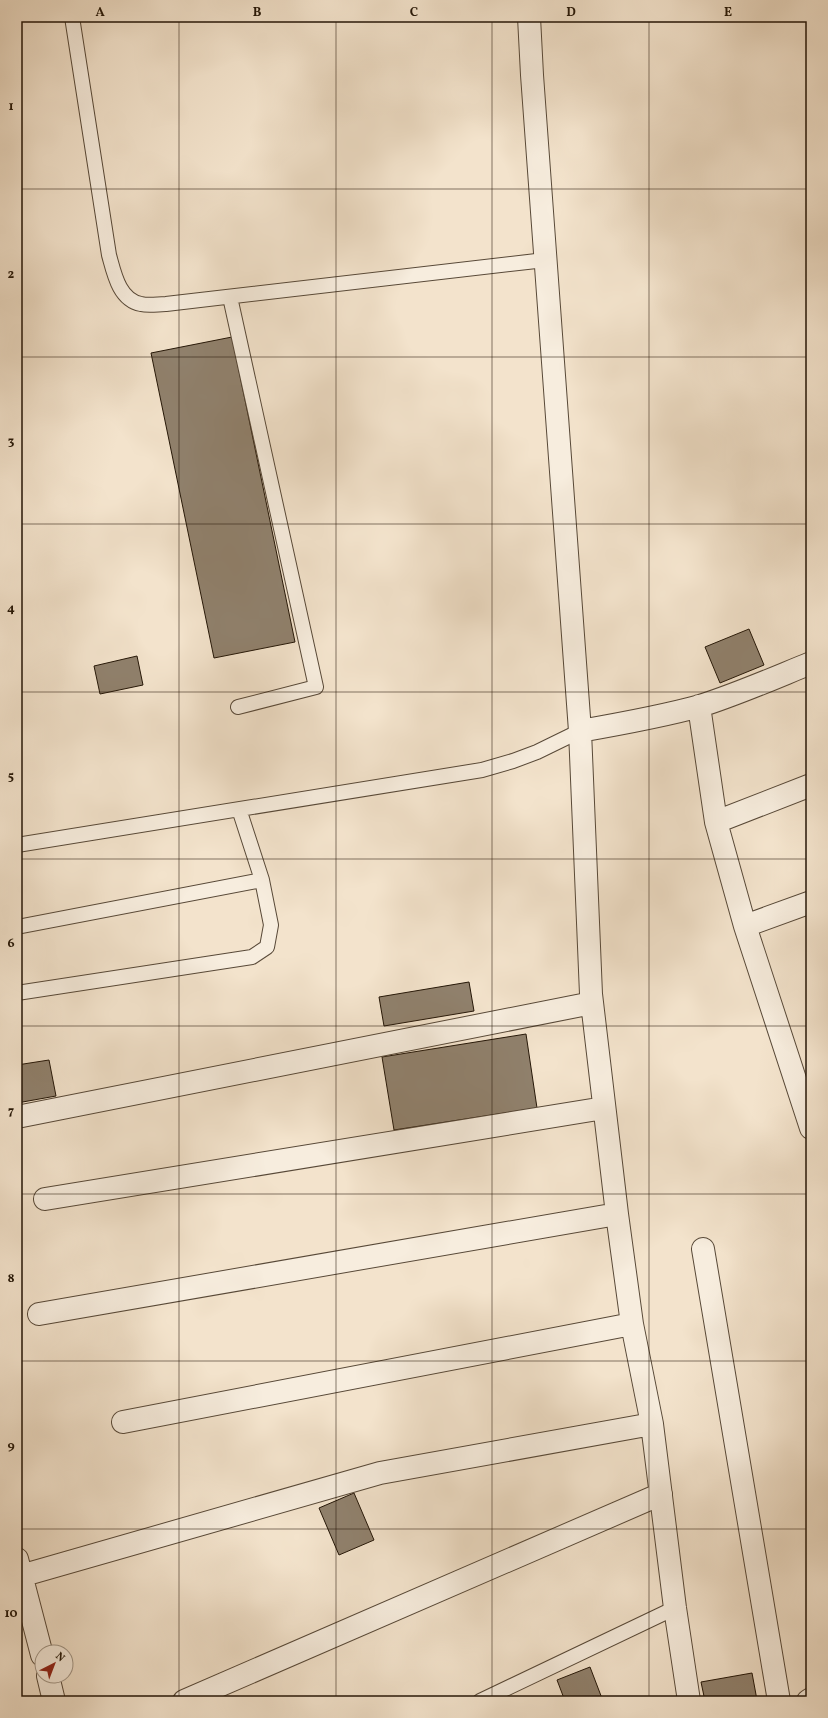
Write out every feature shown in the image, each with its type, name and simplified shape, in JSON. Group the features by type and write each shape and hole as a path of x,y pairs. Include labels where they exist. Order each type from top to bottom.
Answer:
{"street":[{"path":"529,17 545,260 580,731 592,1003 617,1214 632,1324 652,1424 675,1608 689,1701"},
{"path":"580,731 632,722 699,706 745,690 811,663"},
{"path":"699,706 716,822 745,926 811,1128"},
{"path":"716,822 811,785"},
{"path":"745,926 811,902"},
{"path":"17,1117 592,1003"},
{"path":"45,1199 604,1108"},
{"path":"39,1314 617,1214"},
{"path":"703,1249 779,1701"},
{"path":"123,1422 632,1324"},
{"path":"39,1644 19,1571 380,1473 652,1424"},
{"path":"184,1701 661,1494"},
{"path":"50,1684 54,1701"}],"lane":[{"path":"72,17 109,255 117,283 128,299 141,304 166,304 545,260"},
{"path":"230,297 316,687 238,707"},
{"path":"17,845 482,770 537,752 580,731"},
{"path":"17,992 252,957 267,948 271,925 262,880 239,809"},
{"path":"17,927 262,880"},
{"path":"480,1701 675,1608"}],"building":[{"path":"232,337 295,642 214,658 151,353"},
{"path":"749,629 764,665 720,683 705,647"},
{"path":"137,656 143,685 100,694 94,666"},
{"path":"469,982 474,1011 384,1026 379,997"},
{"path":"526,1034 537,1108 394,1130 382,1057"},
{"path":"49,1060 56,1096 17,1103 17,1065"},
{"path":"354,1493 374,1540 339,1555 319,1508"},
{"path":"590,1667 603,1701 565,1701 557,1680"},
{"path":"752,1673 757,1700 705,1701 701,1682"}]}
